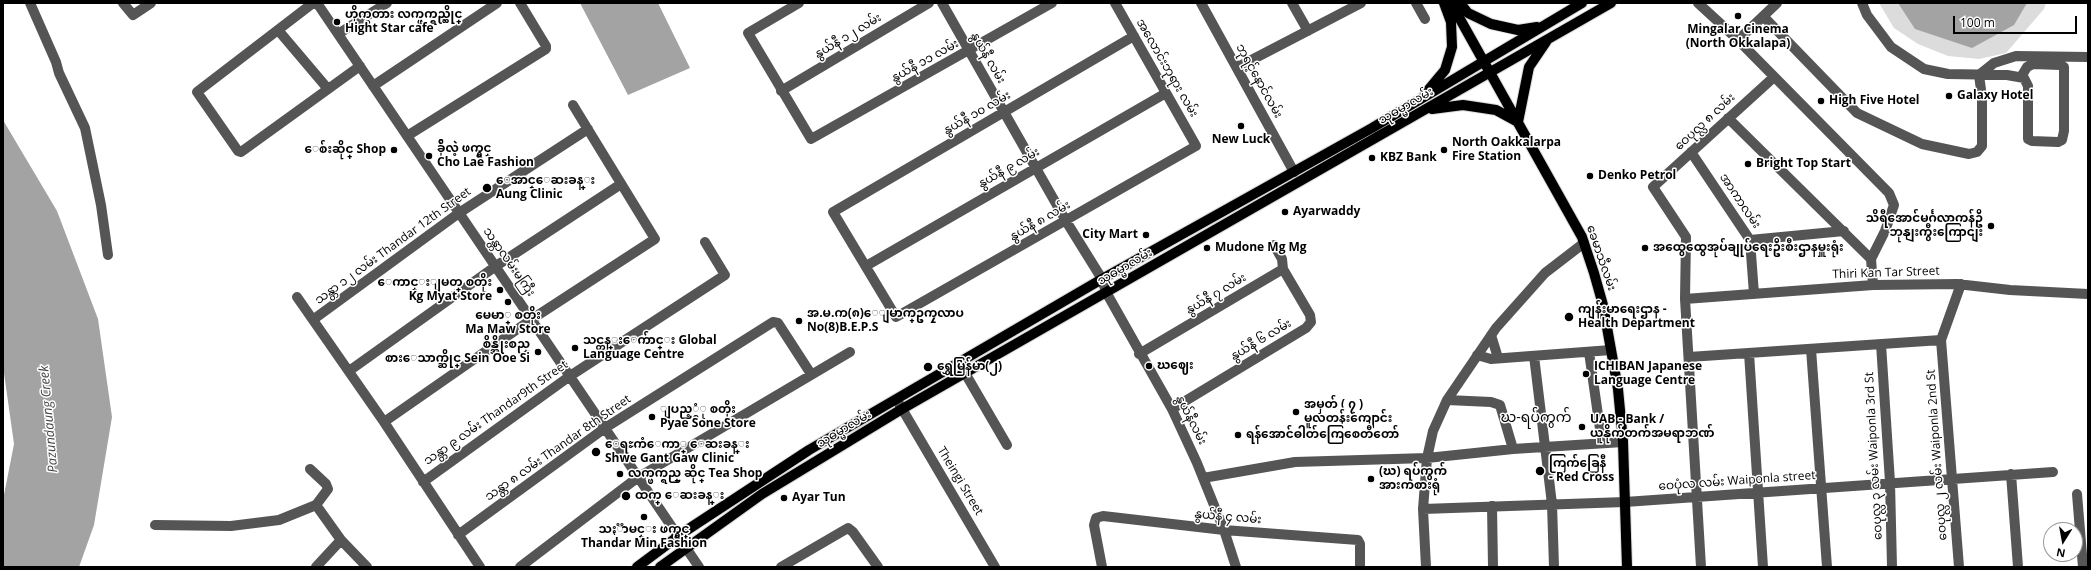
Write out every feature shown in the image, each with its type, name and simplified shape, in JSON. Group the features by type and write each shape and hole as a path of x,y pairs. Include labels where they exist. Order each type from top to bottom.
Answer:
{"main road":[{"path":"1421,99 1445,70 1452,47 1451,22 1444,3"},
{"name":"ခေမာသီလမ်း","path":"1451,3 1584,243 1603,305 1618,389 1623,442 1627,567"},
{"path":"1460,3 1468,13 1491,24 1518,30 1543,26"},
{"name":"သုဓမ္မာလမ်း","path":"637,567 809,450 896,398 1102,279 1421,99 1582,3"},
{"name":"သုဓမ္မာလမ်း","path":"660,567 762,494 902,409 1611,3"},
{"path":"1426,110 1463,105 1496,110 1518,122 1529,67 1550,38"}],"street":[{"path":"30,3 56,62 59,73 85,128 101,205 108,254"},
{"path":"123,3 133,15 151,3"},
{"path":"313,3 197,92 238,151 241,152 360,66"},
{"name":"သန္တာလမ်းမကြီး","path":"317,3 699,567"},
{"path":"338,34 387,3"},
{"path":"373,86 497,3"},
{"path":"407,136 546,49 546,46 520,3"},
{"path":"781,91 748,32 799,3"},
{"name":"နွယ်နီ ၁၂ လမ်း","path":"781,91 929,3"},
{"name":"နွယ်နီ လမ်း","path":"942,3 1066,221 1102,279 1106,292"},
{"name":"နွယ်နီ ၁၁ လမ်း","path":"781,91 811,139 1052,3"},
{"name":"အလောင်းဘုရား လမ်း","path":"1115,3 1196,146"},
{"name":"ဘုရင့်နောင်လမ်း","path":"1201,3 1294,172"},
{"path":"1292,3 1308,31"},
{"path":"1238,68 1361,3"},
{"path":"1416,3 1425,19"},
{"name":"Thiri Kan Tar Street","path":"1698,3 1738,40 1889,193 1894,205 1885,231 1871,259"},
{"path":"1738,40 1777,3"},
{"path":"1862,3 1867,15 1891,47 1905,58 1924,69 1948,74 2021,76 2027,81 2028,86 2028,139 2032,141 2058,142 2062,140 2064,131 2064,67 2060,65 2033,64 2027,67 2021,76"},
{"path":"1763,16 1856,113 1922,144 1969,154 1977,152 1982,146 1982,97 1979,75"},
{"path":"278,30 328,89"},
{"name":"နွယ်နီ ၁၀ လမ်း","path":"866,266 833,212 1134,36"},
{"path":"1979,75 1994,63 2016,56 2088,57"},
{"name":"ဝေပုလ္လ ၈ လမ်း","path":"1685,299 1686,237 1653,187 1774,77"},
{"name":"နွယ်နီ ၉ လမ်း","path":"866,266 1166,93"},
{"path":"384,422 532,319 655,239 572,105"},
{"path":"1728,118 1871,259 1873,285"},
{"name":"သန္တာ ၁၂ လမ်း Thandar 12th Street","path":"314,319 459,213 588,129"},
{"name":"နွယ်နီ ၈ လမ်း","path":"866,266 897,317 1196,146"},
{"name":"အာကာလမ်း","path":"1691,152 1750,240 1754,294"},
{"path":"349,371 496,266 621,184"},
{"path":"1750,240 1844,231"},
{"name":"သန္တာ ၉ လမ်း Thandar9th Street","path":"423,482 570,376 725,275 705,242"},
{"path":"1426,567 1423,509 1426,458 1433,430 1447,400 1491,335 1545,273 1584,243"},
{"path":"1274,245 1282,259 1283,269"},
{"name":"နွယ်နီ ၇ လမ်း","path":"1139,354 1283,269"},
{"name":"နွယ်နီ ၆ လမ်း","path":"1172,409 1306,328 1311,322 1310,315 1283,269"},
{"path":"1689,357 1941,340 1961,284"},
{"name":"Thiri Kan Tar Street","path":"1685,299 1873,285 1961,284 2010,290 2088,294"},
{"name":"နွယ်နီလမ်း","path":"1106,292 1139,354 1172,409 1203,478 1224,530 1236,567"},
{"path":"297,297 314,319 384,422 480,567"},
{"path":"1685,299 1698,497 1700,567"},
{"name":"သန္တာ ၈ လမ်း Thandar 8th Street","path":"458,535 605,428 776,321 811,374"},
{"path":"1491,335 1498,358"},
{"name":"ဝေပုလ္လ ၂ လမ်း Waiponla 2nd St","path":"1941,340 1959,567"},
{"name":"ဝေပုလ္လ ၃ လမ်း Waiponla 3rd St","path":"1881,344 1890,482 1892,567"},
{"path":"1811,349 1827,567"},
{"path":"1477,355 1491,359 1611,350"},
{"path":"520,567 639,478 850,352"},
{"path":"1589,352 1602,443"},
{"path":"1749,353 1763,567"},
{"path":"1534,356 1552,504 1554,567"},
{"path":"965,373 1007,445"},
{"name":"Theingi Street","path":"896,398 995,567"},
{"path":"1447,400 1492,402 1500,405 1513,449"},
{"path":"1203,478 1295,462 1426,458 1513,449 1623,442"},
{"path":"155,525 231,526 279,520 316,506 328,489 326,484 310,469"},
{"name":"ဝေပုံလ လမ်း Waiponla street","path":"1423,509 1625,502 1890,482 2053,472"},
{"path":"2011,474 2018,567"},
{"path":"2077,494 2083,567"},
{"path":"316,506 341,540 367,567"},
{"path":"1492,506 1493,567"},
{"name":"နွယ်နီ ၄ လမ်း","path":"1102,567 1094,525 1096,518 1103,516 1224,530 1358,540 1360,544 1360,567"},
{"path":"781,567 848,528 853,532 878,567"},
{"path":"316,567 341,540"}],"shaded area":[{"path":"1879,3 2046,3 2044,9 2006,53 1979,59 1948,56 1918,44 1894,28"}],"water":[{"path":"580,3 658,3 690,68 628,95"},
{"path":"1898,3 2027,3 2014,25 1972,48 1915,29"},
{"name":"Pazundaung Creek","path":"3,120 57,211 98,319 112,417 94,525 79,567 3,567 3,500 14,444 3,366"}],"place":[{"name":"Mingalar Cinema (North Okkalapa)","path":"1738,16"},
{"name":"ဟိုက္စတား လက္ဖက္ရည္ဆိုင္ Hight Star cafe","path":"337,22"},
{"name":"Galaxy Hotel","path":"1949,96"},
{"name":"High Five Hotel","path":"1821,101"},
{"name":"New Luck","path":"1241,126"},
{"name":"ေစ်းဆိုင္ Shop","path":"394,150"},
{"name":"North Oakkalarpa Fire Station","path":"1444,150"},
{"name":"ခ်ိုလဲ့ ဖက္ရွင္ Cho Lae Fashion","path":"429,156"},
{"name":"KBZ Bank","path":"1372,158"},
{"name":"Bright Top Start","path":"1748,164"},
{"name":"Denko Petrol","path":"1590,176"},
{"name":"ေအာင္ေဆးခန္း Aung Clinic","path":"487,188"},
{"name":"Ayarwaddy","path":"1285,212"},
{"name":"သိရီအောင်မင်္ဂလာကန်ဦ ဘုနျးကွီးကြောငျး","path":"1991,226"},
{"name":"City Mart","path":"1146,235"},
{"name":"Mudone Mg Mg","path":"1207,248"},
{"name":"အထွေထွေအုပ်ချုပ်ရေးဦးစီးဌာနမှူးရုံး","path":"1645,248"},
{"name":"ေကာင္းျမတ္ စတိုး Kg Myat Store","path":"500,290"},
{"name":"မေမာ္ စတိုး Ma Maw Store","path":"508,302"},
{"name":"ကျန်းမာရေးဌာန - Health Department","path":"1569,317"},
{"name":"အ.မ.က(၈)ေျမာက္ဥကၠလာပ No(8)B.E.P.S","path":"799,321"},
{"name":"သင္တန္းေက်ာင္း Global Language Centre","path":"575,348"},
{"name":"စိန္အိုးစည္ စားေသာက္ဆိုင္ Sein Ooe Si","path":"538,352"},
{"name":"ဃဈေး","path":"1149,366"},
{"name":"ရွှေမြန်မာ(၂)","path":"928,367"},
{"name":"ICHIBAN Japanese Language Centre","path":"1586,374"},
{"name":"အမှတ် ( ၇ ) မူလတန်းကျောင်း","path":"1296,412"},
{"name":"ျပည့္စံု စတိုး Pyae Sone Store","path":"652,417"},
{"name":"UAB - Bank / ယူနိုက်တက်အမရာဘဏ်","path":"1582,427"},
{"name":"ရန်အောင်ဓါတ်ကြေစေတီတော်","path":"1238,435"},
{"name":"ေရႊကံေကာ္ ေဆးခန္း Shwe Gant Gaw Clinic","path":"596,452"},
{"name":"ကြက်ခြေနီ - Red Cross","path":"1540,471"},
{"name":"လက္ဖက္ရည္ ဆိုင္ Tea Shop","path":"620,474"},
{"name":"(ဃ) ရပ်ကွက် အားကစားရုံ","path":"1371,479"},
{"name":"ထက္ ေဆးခန္း","path":"626,496"},
{"name":"Ayar Tun","path":"784,498"},
{"name":"သႏၱာမင္း ဖက္ရွင္ Thandar Min Fashion","path":"644,517"}],"district":[{"name":"ဃ-ရပ်ကွက်","path":"1536,418"}]}
